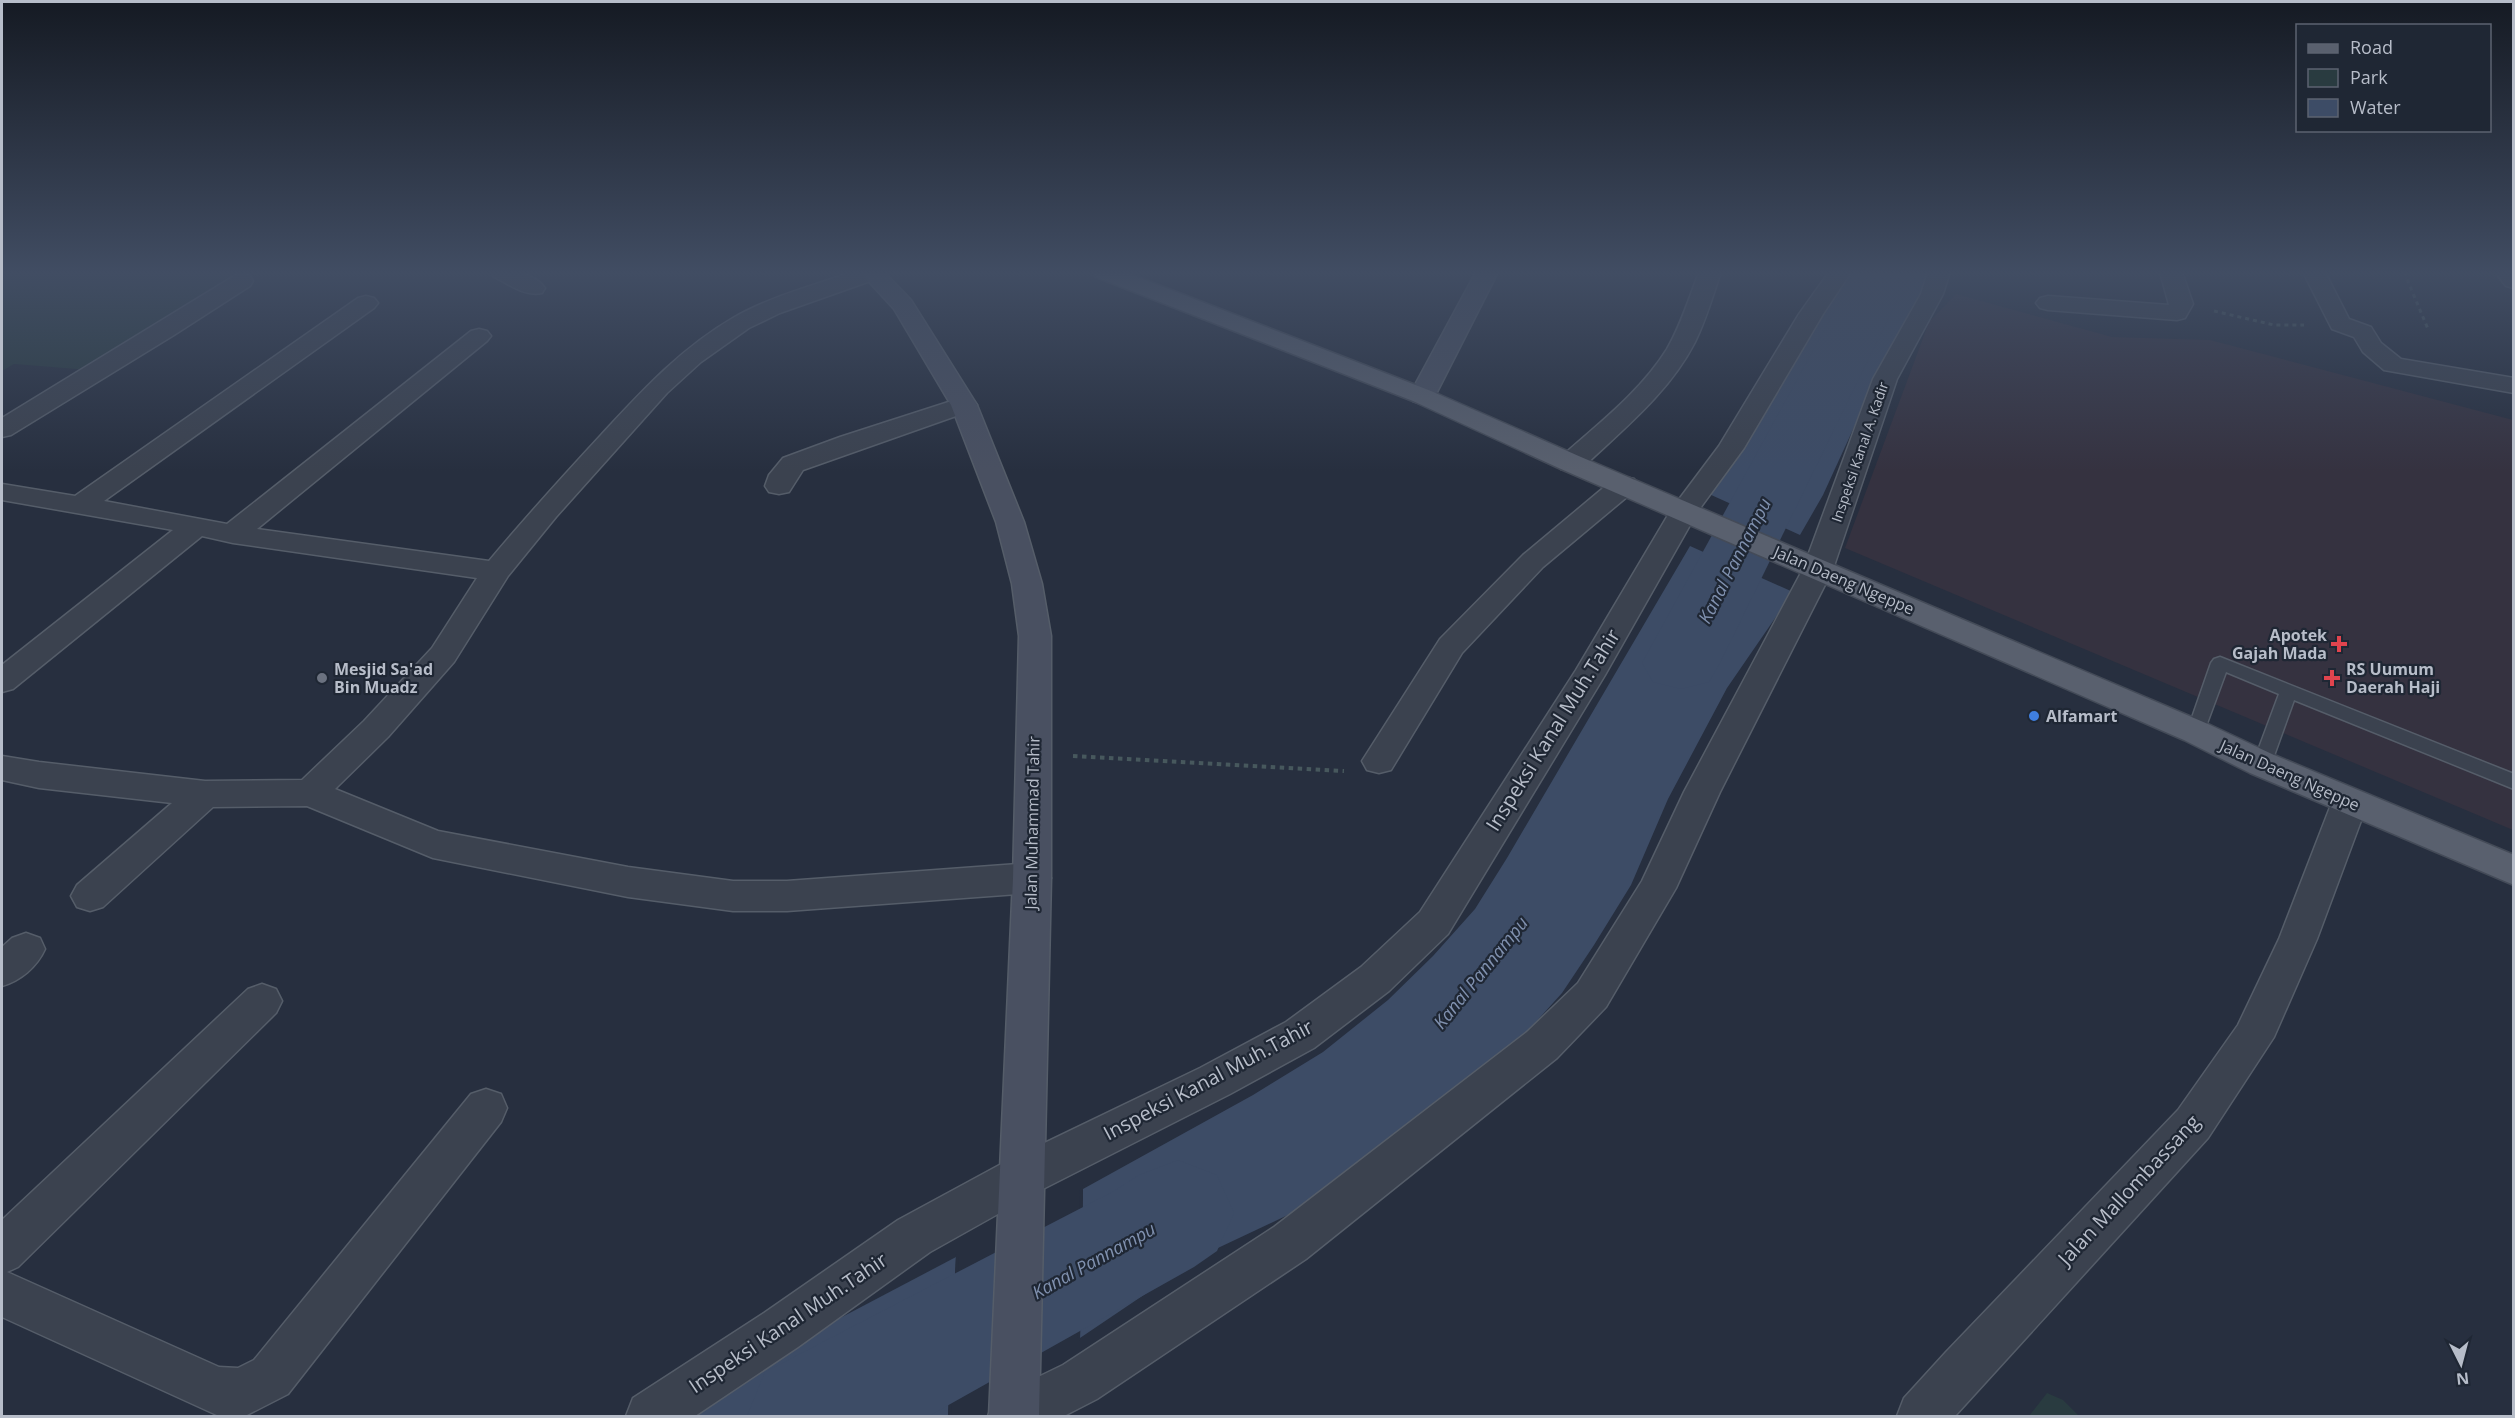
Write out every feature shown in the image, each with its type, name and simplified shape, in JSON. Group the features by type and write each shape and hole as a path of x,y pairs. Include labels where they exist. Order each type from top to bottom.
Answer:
{"main road":[{"name":"Jalan Muhammad Tahir","path":"923,338 964,405 1010,522 1027,584 1035,636 1032,878 1014,1416"},
{"name":"Jalan Daeng Ngeppe","path":"1274,338 1422,396 1571,463 2196,732 2262,764 2514,871"},
{"path":"1422,396 1452,338"}],"street":[{"path":"2,429 152,338"},
{"path":"79,506 316,338"},
{"path":"233,534 476,338"},
{"path":"310,793 376,729 443,655 496,572 611,439 658,388 692,357 719,338"},
{"path":"1571,463 1624,412 1673,359 1684,338"},
{"path":"1690,513 1797,338"},
{"name":"Inspeksi Kanal A. Kadir","path":"1807,564 1885,379 1908,338"},
{"path":"2367,338 2372,347 2393,365 2514,386"},
{"path":"779,486 783,475 793,465 849,443 964,405"},
{"path":"1379,761 1451,646 1533,561 1624,485"},
{"path":"2,492 233,534 496,572"},
{"name":"Inspeksi Kanal Muh.Tahir","path":"651,1416 782,1330 914,1236 1021,1177 1215,1081 1300,1035 1375,979 1434,923 1690,513"},
{"path":"2,681 197,526"},
{"path":"1014,1416 1080,1382 1290,1243 1533,1052 1593,995 1657,888 1807,564"},
{"path":"2,768 39,775 206,794 310,793 433,844 628,882 733,896 787,896 1032,878"},
{"path":"90,896 206,794"},
{"name":"Jalan Mallombassang","path":"1922,1416 1963,1368 2193,1124 2253,1037 2298,939 2350,802"},
{"path":"2,1251 262,1000"},
{"path":"2,1293 216,1391 231,1395 248,1390 271,1377 486,1108"}],"lane":[{"path":"2196,732 2220,663 2514,782"},
{"path":"2262,764 2289,690"}],"path":[{"path":"1034,754 1363,772 1372,770 1379,761"}],"shaded area":[{"name":"RS Uumum Daerah Haji","path":"1923,338 2210,340 2513,420 2513,830 1845,548"}],"green space":[{"path":"2,338 138,338 89,370 14,364 2,371"},
{"path":"2047,1393 2063,1400 2079,1416 2029,1416"}],"water":[{"path":"1808,338 1900,338 1865,403 1823,495 1800,535 1709,494 1748,442"},
{"path":"1690,546 1793,592 1727,688 1668,799 1631,885 1562,993 1516,1044 1326,1190 1292,1213 1203,1255 1080,1338 1083,1189 1253,1095 1323,1052 1388,1000 1433,956 1475,909 1507,858"},
{"path":"956,1257 948,1415 676,1416 825,1326"}],"pier":[{"path":"1083,1185 1080,1341 1077,1337 1080,1189"},
{"path":"956,1254 959,1258 951,1415 948,1416"}],"waterway":[{"name":"Kanal Pannampu","path":"1681,663 1850,338"},
{"name":"Kanal Pannampu","path":"809,1416 1154,1229 1178,1213"}],"place":[{"name":"Apotek Gajah Mada","path":"2339,644"},
{"name":"Mesjid Sa'ad Bin Muadz","path":"322,678"},
{"name":"RS Uumum Daerah Haji","path":"2332,678"},
{"name":"Alfamart","path":"2034,716"}]}
